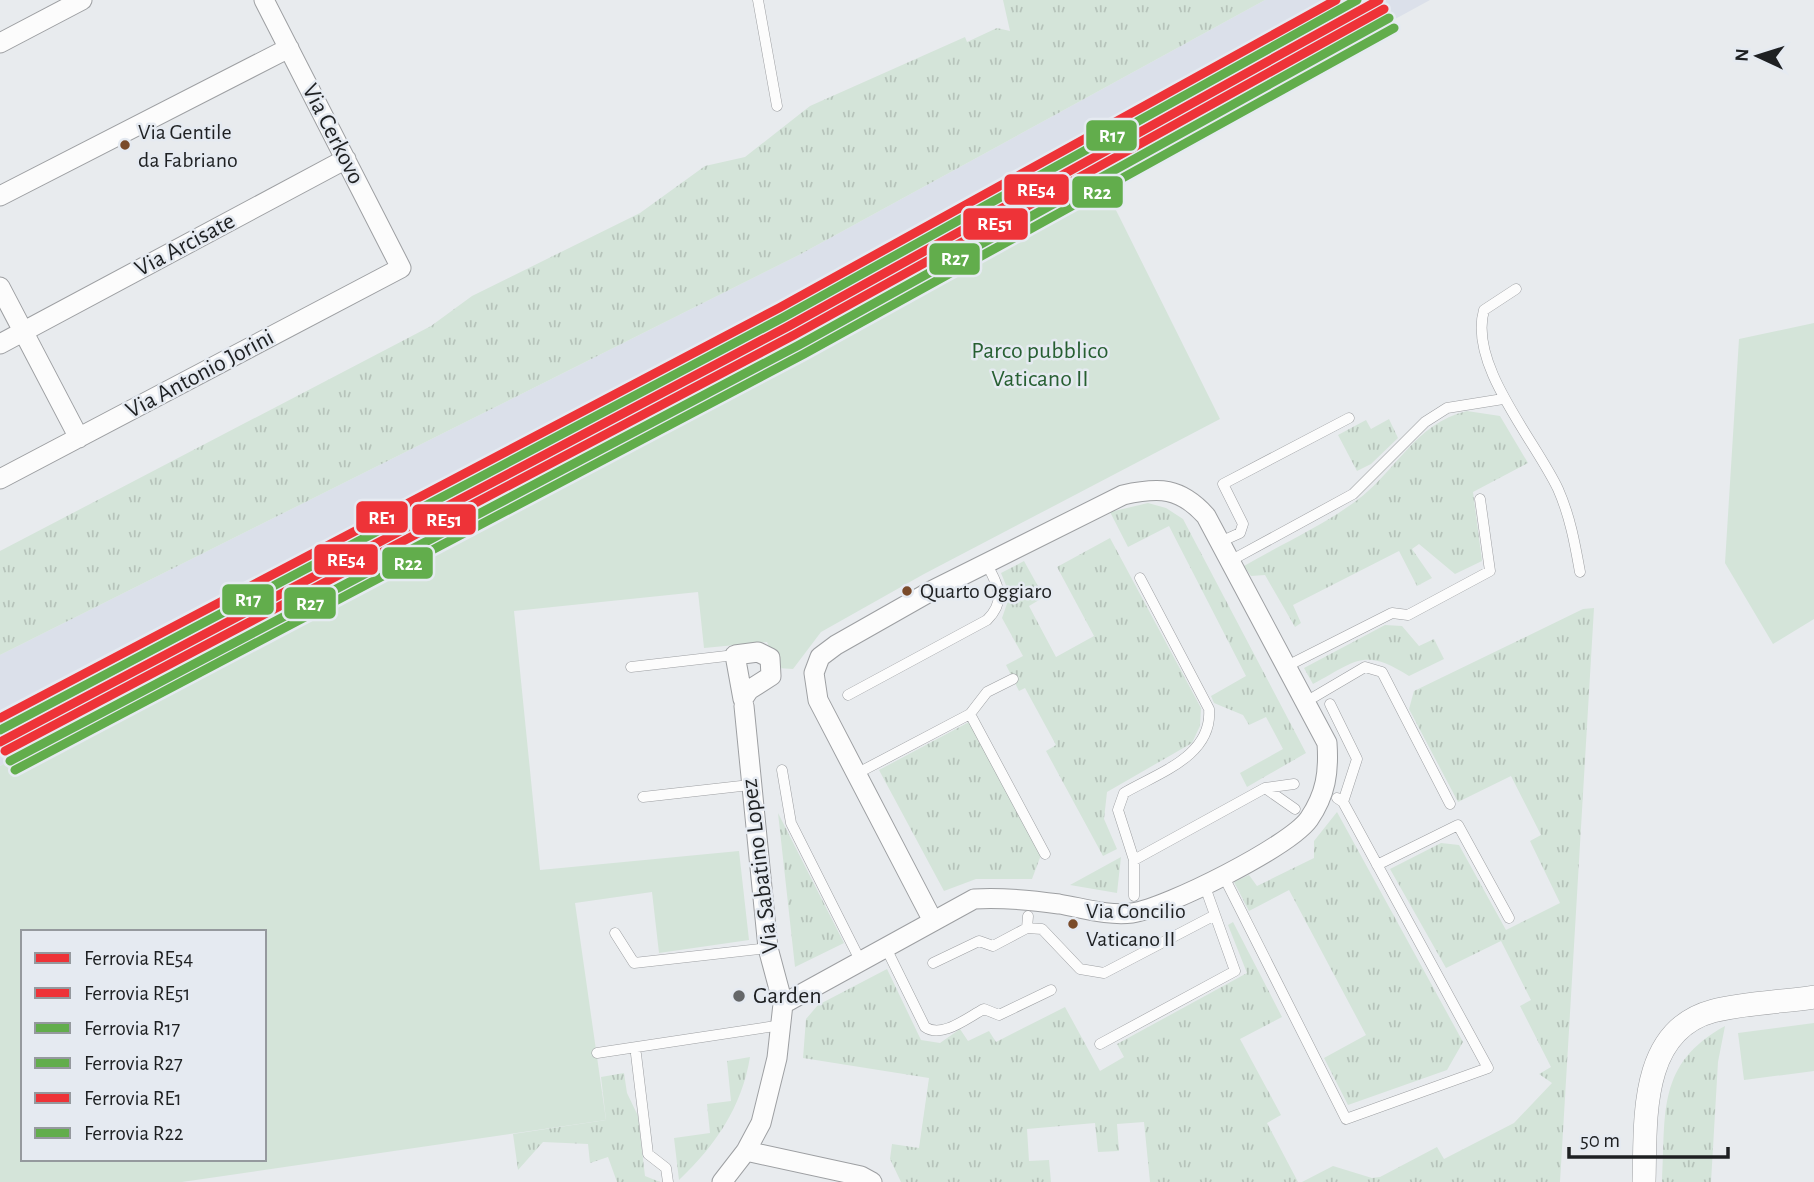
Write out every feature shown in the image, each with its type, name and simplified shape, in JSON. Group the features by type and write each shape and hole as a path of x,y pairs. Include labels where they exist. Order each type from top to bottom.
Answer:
{"street":[{"path":"0,43 82,0"},
{"name":"Via Cerkovo","path":"264,0 401,268"},
{"path":"0,197 289,48"},
{"name":"Via Arcisate","path":"0,344 346,159"},
{"name":"Via Antonio Jorini","path":"0,479 401,268"},
{"path":"0,287 79,438"},
{"path":"783,1004 974,899 1002,897 1107,913 1134,912 1165,902 1223,874 1294,835 1304,825 1324,792 1328,768 1326,743 1206,516 1191,500 1171,492 1149,489 1123,495 986,563 836,645 820,657 814,673 818,700 933,921"},
{"path":"735,655 758,652 765,654 772,664 771,676 749,690 744,702"},
{"name":"Via Sabatino Lopez","path":"722,1182 746,1151 761,1123 782,1025 783,1004 768,948 744,702 735,655"},
{"path":"1644,1182 1647,1097 1655,1066 1666,1044 1685,1026 1711,1012 1814,997"},
{"path":"746,1151 861,1175 872,1182"}],"lane":[{"path":"758,0 777,106"},
{"path":"1516,289 1484,310 1479,328 1503,399 1533,443 1558,489 1573,529 1580,572"},
{"path":"1230,561 1353,494 1425,422 1447,408 1503,399"},
{"path":"1220,542 1240,533 1243,524 1223,484 1349,418"},
{"path":"1295,662 1392,613 1408,615 1490,571 1480,499"},
{"path":"848,695 987,620 997,610 1001,599 999,588 986,563"},
{"path":"1134,896 1135,860 1118,810 1124,793 1198,750 1206,737 1210,722 1209,709 1140,578"},
{"path":"631,667 735,655"},
{"path":"1314,697 1366,667 1382,672 1450,804"},
{"path":"856,774 970,713 987,692 1013,679"},
{"path":"1223,874 1346,1119 1488,1068 1340,800 1357,758 1330,704"},
{"path":"970,713 1045,854"},
{"path":"782,770 791,823 860,960"},
{"path":"1135,860 1265,788 1294,784"},
{"path":"643,797 750,785"},
{"path":"1265,788 1295,809"},
{"path":"1377,865 1458,825 1509,918"},
{"path":"1100,1044 1235,971 1203,884"},
{"path":"933,963 979,941 993,946 1027,928 1042,929 1080,969 1104,973 1215,915"},
{"path":"1027,928 1028,916"},
{"path":"615,933 634,963 768,948"},
{"path":"885,946 925,1027 931,1031 940,1031 984,1009 999,1015 1051,990"},
{"path":"597,1053 782,1025"},
{"path":"636,1054 648,1154 666,1168 668,1182"}],"shaded area":[{"path":"1265,0 1430,0 806,340 0,766 0,655 799,255"}],"green space":[{"path":"1003,0 1265,0 799,255 0,655 0,551 431,326 472,296 640,213 705,166 745,157 810,106 965,37 967,42 997,28 1010,31"},
{"name":"Parco pubblico Vaticano II","path":"1101,180 1220,419 924,574 821,632 793,669 778,668 767,642 704,648 698,592 514,611 540,870 739,851 749,940 659,953 652,892 575,903 606,1120 182,1182 0,1182 0,766 806,340"},
{"path":"1814,323 1814,619 1773,644 1725,563 1739,339"},
{"path":"1467,411 1500,416 1528,463 1473,492 1482,561 1455,574 1419,544 1412,549 1432,578 1417,586 1399,551 1293,605 1301,623 1295,627 1265,575 1251,576 1244,566 1356,501 1419,437 1449,417"},
{"path":"1389,419 1398,438 1371,464 1357,471 1338,435 1366,420 1371,429"},
{"path":"1148,503 1166,508 1183,519 1306,753 1247,787 1240,773 1283,749 1266,717 1249,725 1243,715 1214,703 1211,696 1246,676 1169,526 1128,547 1110,512"},
{"path":"1110,538 1201,708 1200,726 1192,743 1107,792 1104,819 1117,849 1103,856 1046,751 1056,745 1025,688 1019,691 1006,665 1023,656 1002,618 1010,595 1001,573 1024,561 1044,597 1029,606 1056,657 1094,636 1057,567"},
{"path":"1594,608 1560,1182 1302,1182 1333,1166 1372,1178 1380,1177 1437,1147 1444,1159 1514,1123 1552,1083 1539,1074 1551,1067 1520,1006 1531,1000 1501,941 1446,968 1390,869 1441,843 1459,845 1506,930 1560,903 1530,841 1541,835 1511,776 1458,802 1409,709 1414,691 1583,609"},
{"path":"1385,625 1402,626 1419,646 1434,639 1444,659 1409,676 1381,662 1360,660 1313,684 1304,668"},
{"path":"969,722 1041,855 1032,879 976,879 944,891 879,770"},
{"path":"1337,812 1463,1042 1447,1070 1348,1105 1324,1058 1366,1035 1289,890 1249,911 1234,882 1249,875 1257,886 1314,858 1314,841"},
{"path":"778,813 844,943 795,967"},
{"path":"1121,857 1117,893 1070,885"},
{"path":"1233,922 1282,1017 1240,1039 1281,1115 1267,1123 1298,1182 1150,1182 1144,1122 1117,1124 1119,1151 1098,1152 1095,1123 1027,1129 1029,1161 1049,1160 1051,1182 901,1182 890,1159 892,1144 919,1148 929,1078 803,1058 806,1019 818,1005 887,969 921,1040 940,1043 960,1029 968,1041 989,1031 996,1042 1065,1007 1100,1071 1124,1057 1117,1044 1247,973 1228,925"},
{"path":"1814,1023 1814,1071 1744,1080 1738,1033"},
{"path":"1725,1026 1718,1062 1711,1182 1662,1182 1665,1112 1676,1074 1687,1057 1703,1041"},
{"path":"750,1057 741,1093 725,1125 679,1180 674,1138 710,1133 707,1104 731,1101 727,1061"},
{"path":"624,1073 627,1093 638,1116 645,1176 660,1182 617,1182 608,1157 590,1163 588,1144 543,1142 518,1170 513,1134 606,1120 601,1077"}],"rail line":[{"name":"RE1","path":"0,718 779,308 1336,0"},
{"name":"R17","path":"0,730 784,317 1357,0"},
{"name":"RE54","path":"0,742 789,326 1379,0"},
{"name":"RE51","path":"5,751 794,335 1384,9"},
{"name":"R27","path":"10,761 799,345 1389,18"},
{"name":"R22","path":"15,770 804,354 1394,28"}],"place":[{"name":"Via Gentile da Fabriano","path":"125,145"},
{"name":"Quarto Oggiaro","path":"907,591"},
{"name":"Via Concilio Vaticano II","path":"1073,924"},
{"name":"Garden","path":"739,996"}]}
